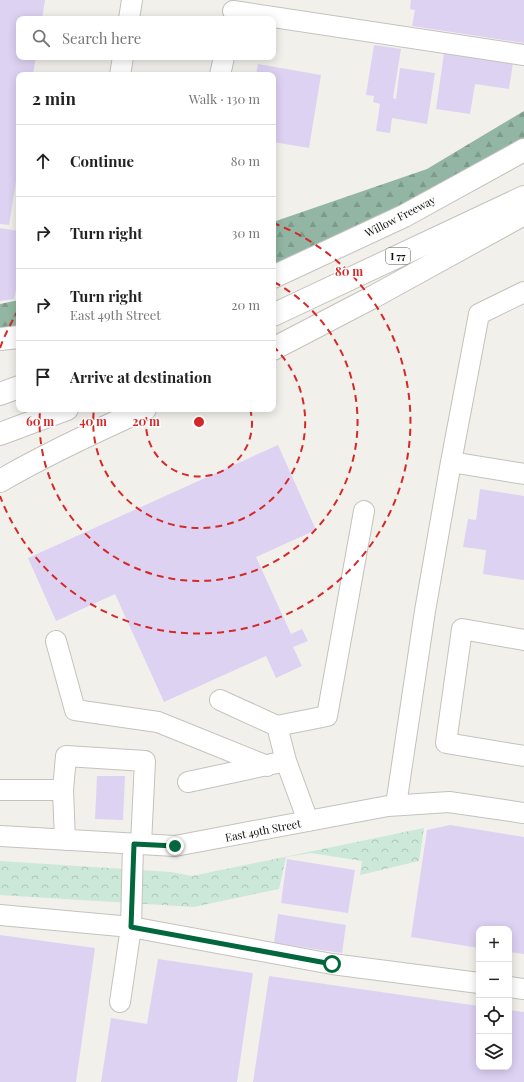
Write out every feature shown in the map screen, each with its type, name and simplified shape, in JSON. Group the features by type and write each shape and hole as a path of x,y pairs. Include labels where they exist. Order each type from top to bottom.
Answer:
{"highway":[{"name":"Willow Freeway","path":"276,276 404,216 524,150"},
{"name":"I 77","path":"276,314 524,197"},
{"path":"276,347 373,297 524,214"},
{"path":"0,339 16,337"},
{"path":"0,394 16,388"},
{"path":"0,434 59,412"},
{"path":"0,481 24,467 138,412"}],"street":[{"path":"129,16 132,0"},
{"path":"233,10 272,16"},
{"path":"276,17 524,55"},
{"path":"120,72 122,60"},
{"path":"221,72 223,60"},
{"path":"396,805 425,611 479,314 524,292"},
{"path":"451,462 524,474"},
{"path":"220,700 277,726 327,716 364,511"},
{"path":"524,640 462,629 446,743 524,756"},
{"path":"56,640 75,710 158,722 267,766"},
{"path":"277,726 286,761 308,821"},
{"path":"65,840 63,790 66,756 145,761 131,927 120,1002"},
{"path":"188,782 286,761"},
{"path":"0,790 63,790"},
{"name":"East 49th Street","path":"0,836 175,846 396,805 449,802 524,813"},
{"path":"0,915 131,927 332,964 476,983"},
{"path":"512,987 524,989"}],"green space":[{"path":"524,111 524,150 276,275 276,221 427,169"},
{"path":"16,301 16,337 0,339 0,304"},
{"path":"424,828 419,861 360,875 362,861 311,853 286,857 279,889 194,907 0,895 0,861 171,872 192,876"}],"building":[{"path":"0,0 45,0 42,16 16,16 16,60 36,60 34,72 16,72 16,181 9,225 0,224"},
{"path":"411,0 524,0 524,43 412,26 415,10 410,9"},
{"path":"374,45 401,49 393,98 396,99 400,68 435,73 427,124 392,118 390,133 376,131 380,104 373,102 374,96 366,95"},
{"path":"445,46 514,56 509,89 475,84 470,114 436,109"},
{"path":"258,64 321,75 309,148 276,142 276,72 257,72"},
{"path":"0,228 16,231 16,289 14,299 0,301"},
{"path":"278,445 316,530 256,557 291,634 302,629 308,641 293,647 302,666 276,678 266,656 164,702 115,594 56,621 28,558"},
{"path":"480,489 524,496 524,580 483,574 486,550 463,547 468,519 476,520"},
{"path":"97,776 125,776 123,820 95,819"},
{"path":"450,825 524,837 524,954 512,952 512,926 476,926 476,948 411,937 427,830"},
{"path":"287,859 355,870 348,913 281,903"},
{"path":"278,914 346,925 342,953 274,943"},
{"path":"0,935 95,948 76,1082 0,1082"},
{"path":"158,959 253,973 237,1082 101,1082 111,1018 147,1024"},
{"path":"269,976 476,1006 476,1070 512,1070 512,1010 524,1012 524,1082 253,1082"}],"route":[{"path":"175,846 134,844 131,927 332,964"}]}
